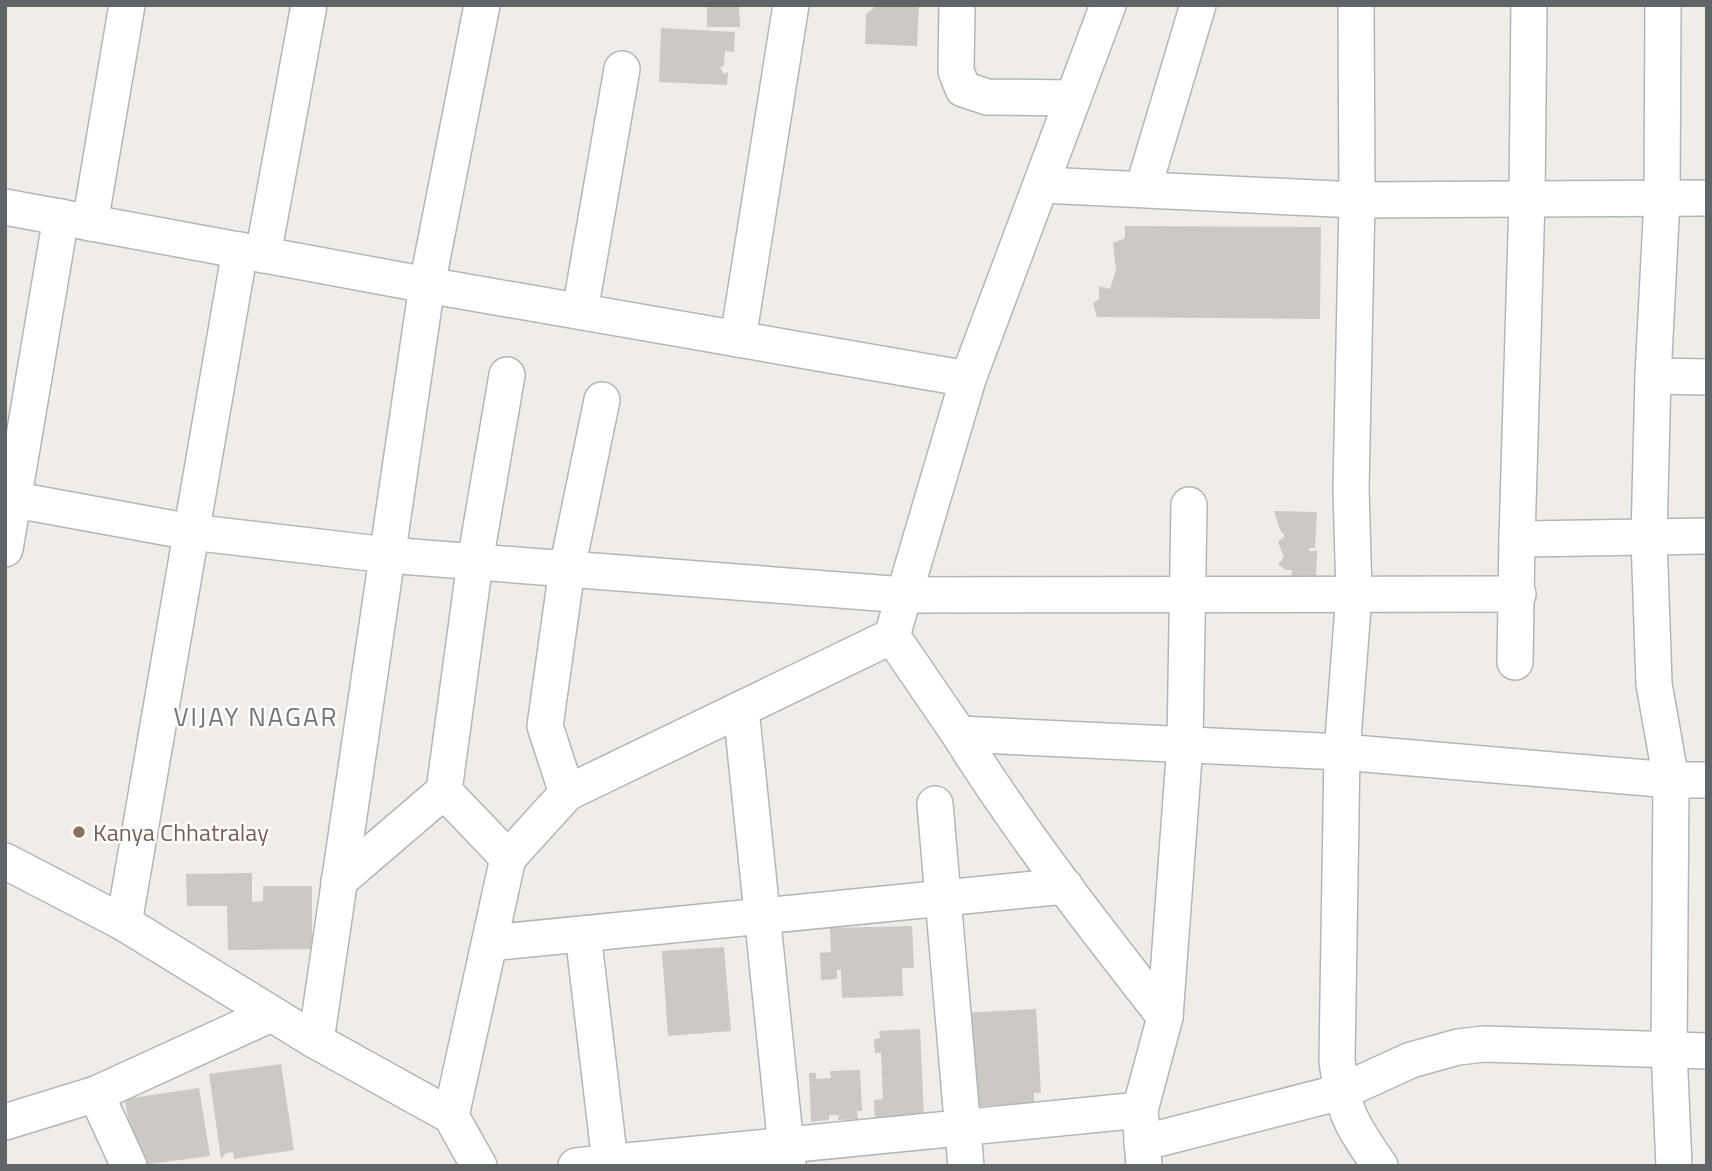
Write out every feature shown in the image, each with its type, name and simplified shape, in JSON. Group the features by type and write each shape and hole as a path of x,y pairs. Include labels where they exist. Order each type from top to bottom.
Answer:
{"street":[{"path":"5,549 9,499 127,5"},
{"path":"124,923 191,532 251,252 309,5"},
{"path":"316,1041 427,285 482,5"},
{"path":"738,339 791,5"},
{"path":"957,5 956,71 963,89 987,97 1072,98"},
{"path":"451,1116 508,858 567,793 892,636 968,379 1108,5"},
{"path":"1143,189 1198,5"},
{"path":"1356,5 1357,200 1351,489 1354,594 1342,752 1337,1060 1341,1092 1353,1128 1380,1166"},
{"path":"1516,662 1527,199 1528,5"},
{"path":"1663,5 1662,199 1653,376 1649,538 1654,684 1671,780 1669,1050 1674,1166"},
{"path":"580,311 622,69"},
{"path":"1042,185 1357,200 1707,198"},
{"path":"5,207 427,285 968,379"},
{"path":"339,881 444,791 475,562 508,375"},
{"path":"1653,376 1707,377"},
{"path":"567,793 545,726 567,569 602,400"},
{"path":"9,499 191,532 387,555 904,596 1518,594"},
{"path":"1142,1139 1165,1017 1185,744 1189,505"},
{"path":"1517,540 1707,536"},
{"path":"892,636 995,793 1165,1017"},
{"path":"741,709 787,1155"},
{"path":"958,734 1342,752 1671,780 1707,780"},
{"path":"444,791 508,858"},
{"path":"935,804 966,1166"},
{"path":"5,861 124,923 316,1041 451,1116 479,1166"},
{"path":"490,943 1065,886"},
{"path":"583,934 593,1164 787,1155 963,1128 1142,1139 1341,1092 1411,1060 1458,1046 1484,1044 1707,1051"},
{"path":"5,1122 96,1094 271,1014"},
{"path":"96,1094 129,1166"}],"building":[{"path":"707,5 739,5 740,27 707,27"},
{"path":"874,5 919,5 917,46 865,44 866,14"},
{"path":"661,28 735,32 734,52 725,51 724,65 720,68 724,74 728,72 727,85 659,82"},
{"path":"1125,226 1321,227 1320,319 1097,317 1093,303 1099,299 1099,286 1110,289 1116,270 1113,243 1125,238"},
{"path":"1274,511 1317,512 1315,548 1309,548 1309,551 1317,551 1316,580 1291,579 1292,570 1286,570 1278,564 1284,557 1278,542 1285,536 1280,530"},
{"path":"252,873 252,902 263,901 263,886 312,886 312,949 228,950 227,906 187,906 186,874"},
{"path":"912,926 914,968 902,968 903,996 842,998 841,970 837,970 837,979 821,980 820,953 831,952 830,928"},
{"path":"724,947 731,1031 668,1036 662,951"},
{"path":"1036,1009 1041,1093 1034,1093 1034,1103 966,1107 960,1013"},
{"path":"920,1029 924,1117 875,1120 874,1100 883,1099 881,1053 875,1053 874,1039 880,1038 879,1031"},
{"path":"281,1064 294,1150 234,1159 233,1152 226,1153 221,1159 209,1074"},
{"path":"860,1070 862,1111 857,1111 858,1119 838,1120 839,1115 829,1115 829,1120 811,1122 809,1073 816,1073 816,1079 831,1078 830,1071"},
{"path":"199,1088 210,1156 135,1166 125,1099"}],"place":[{"name":"Kanya Chhatralay","path":"79,832"}],"district":[{"name":"VIJAY NAGAR","path":"256,716"}]}
